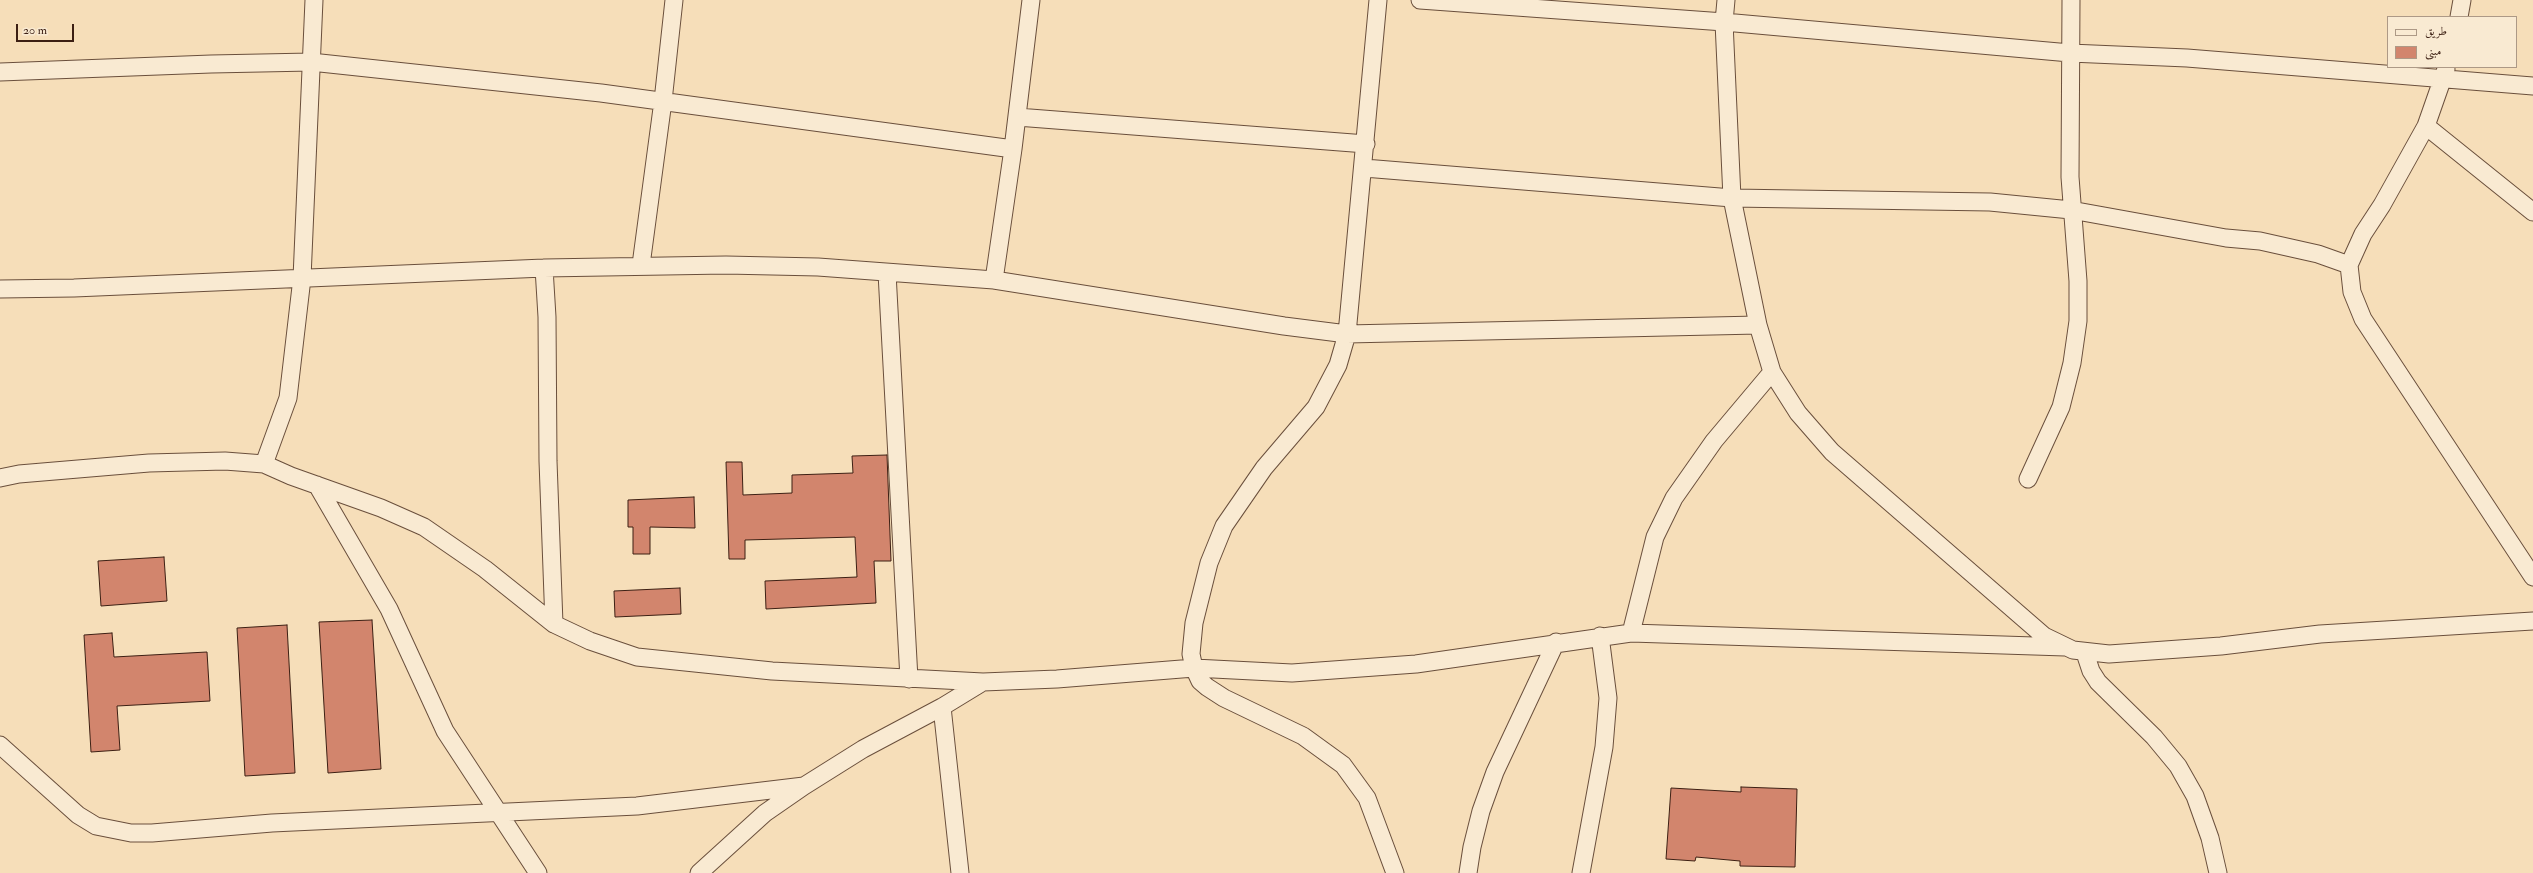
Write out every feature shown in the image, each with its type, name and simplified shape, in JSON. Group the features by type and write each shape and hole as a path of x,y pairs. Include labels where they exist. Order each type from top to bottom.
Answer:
{"street":[{"path":"264,464 288,398 302,278 310,62 314,0"},
{"path":"641,265 663,101 674,0"},
{"path":"994,280 1018,117 1031,0"},
{"path":"1378,0 1364,168 1347,334 1338,365 1316,407 1264,468 1224,526 1209,563 1194,623 1191,654 1194,668 1200,681 1218,695 1303,736 1344,765 1366,798 1395,873"},
{"path":"1420,0 1724,22 2070,53 2187,58 2445,73 2533,86"},
{"path":"1726,0 1724,22 1732,198 1758,325 1772,372 1798,413 1832,452 2044,636 2065,647"},
{"path":"2028,480 2061,407 2072,363 2078,321 2078,281 2071,210 2071,0"},
{"path":"2459,16 2462,0"},
{"path":"0,72 310,62 663,101 1013,149"},
{"path":"2445,73 2426,126 2382,205 2363,234 2349,265 2352,292 2363,318 2533,577"},
{"path":"1018,117 1366,144"},
{"path":"2426,126 2533,212"},
{"path":"1364,168 1732,198 1990,202 2071,210 2226,238 2260,241 2318,254 2349,265"},
{"path":"0,289 74,288 641,265 818,267 994,280 1284,326 1347,334 1758,325"},
{"path":"544,268 547,317 550,550 554,624"},
{"path":"887,273 909,679"},
{"path":"1631,633 1655,537 1674,498 1714,441 1772,372"},
{"path":"0,478 19,474 149,463 225,461 264,464 381,508 424,527 485,569 554,624 590,641 636,657 772,671 909,679 983,682 1057,679 1194,668 1292,673 1416,664 1556,642 1631,633 2065,647 2085,652 2108,654 2221,646 2320,634 2533,621"},
{"path":"317,485 389,609 445,731 538,873"},
{"path":"1582,873 1604,747 1608,698 1600,636"},
{"path":"1468,873 1472,847 1481,811 1495,772 1556,642"},
{"path":"2085,652 2091,671 2098,682 2154,737 2178,766 2195,796 2210,838 2218,873"},
{"path":"698,873 765,813 804,786 862,749 942,707 983,682"},
{"path":"942,707 960,873"},
{"path":"0,745 78,815 96,826 113,831 152,833 272,823 637,806 804,786"}],"building":[{"path":"887,455 891,561 874,561 876,603 766,609 765,581 857,577 855,537 745,540 745,559 729,559 726,462 742,462 743,495 792,493 792,475 853,473 852,456"},
{"path":"694,497 695,528 650,527 650,554 633,554 633,527 628,527 628,500"},
{"path":"164,557 167,601 101,606 98,561"},
{"path":"680,588 681,614 615,617 614,591"},
{"path":"372,620 381,769 328,773 319,622"},
{"path":"287,625 295,773 245,776 237,628"},
{"path":"112,633 114,657 207,652 210,701 117,706 120,750 91,752 84,635"},
{"path":"1741,787 1797,789 1795,867 1740,866 1740,861 1696,857 1695,861 1666,859 1671,788 1741,792"}]}
